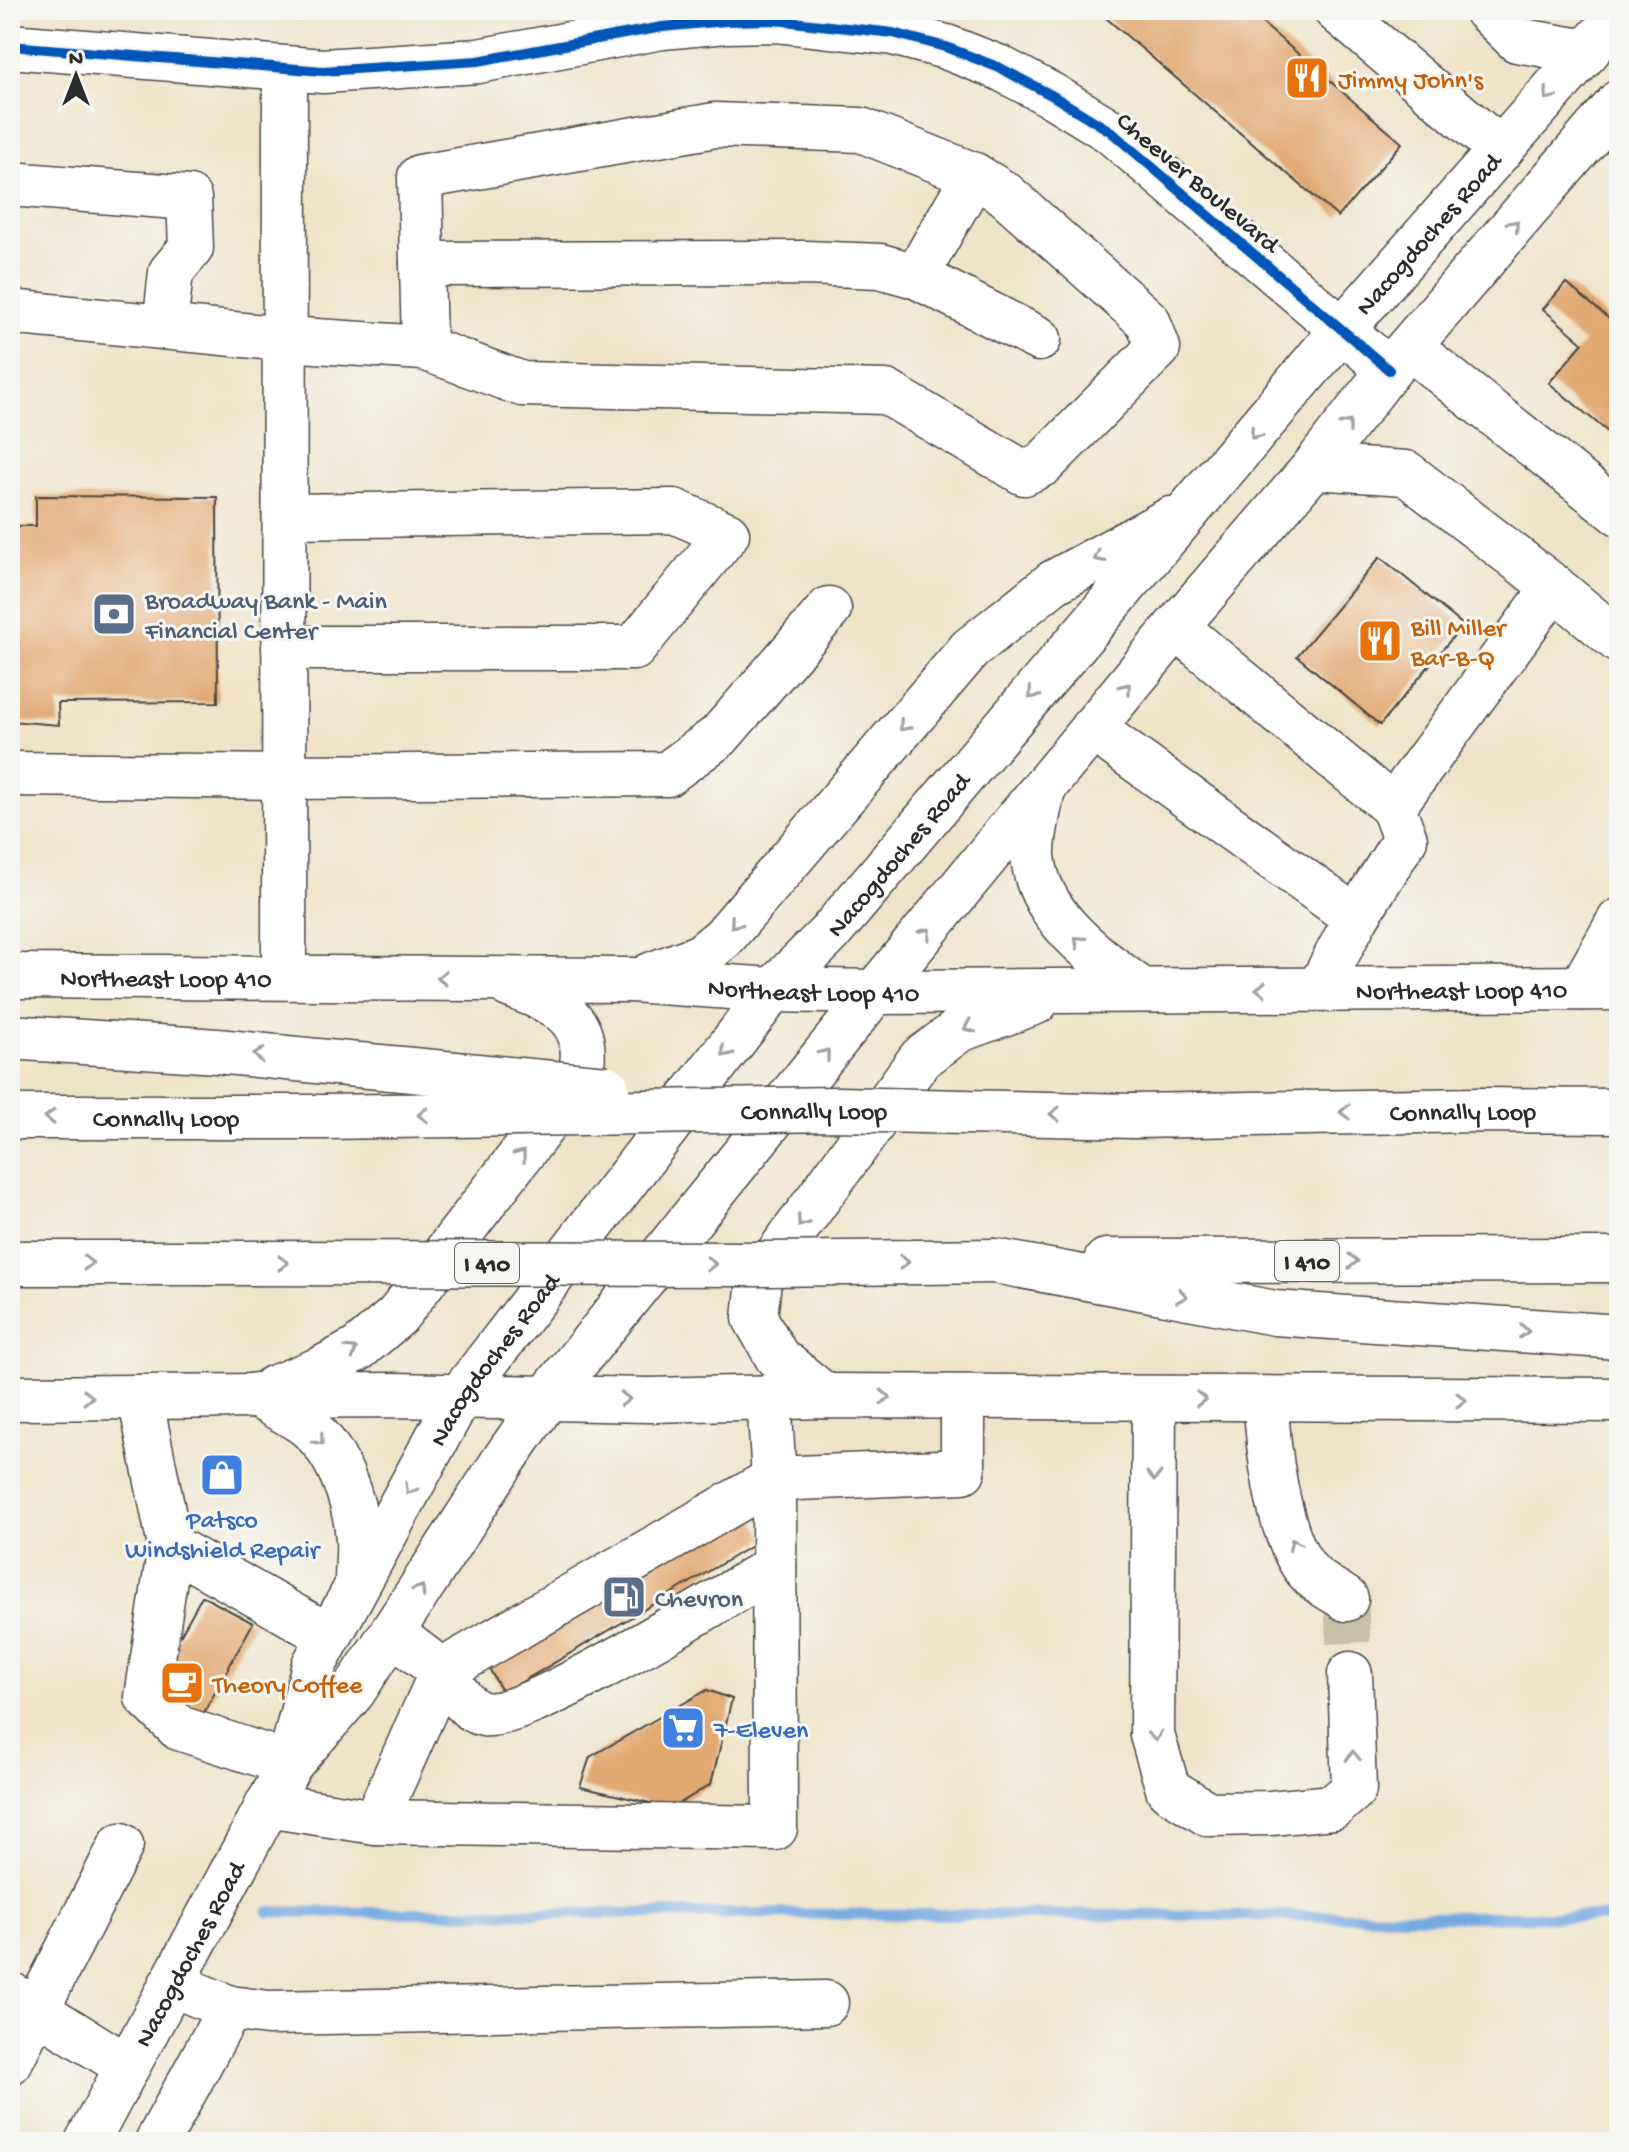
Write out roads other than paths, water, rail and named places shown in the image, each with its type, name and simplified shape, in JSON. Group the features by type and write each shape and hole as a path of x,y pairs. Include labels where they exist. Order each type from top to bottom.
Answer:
{"main road":[{"path":"1336,10 1501,150"},
{"path":"1486,10 1517,40 1587,52"},
{"name":"Nacogdoches Road","path":"290,1764 314,1665 460,1396 773,990 829,934 1341,331 1619,15"},
{"name":"Cheever Boulevard","path":"10,46 323,71 478,61 662,27 803,16 893,33 946,47 1000,68 1110,131 1341,331 1399,359 1619,513"},
{"path":"284,977 285,69"},
{"name":"Nacogdoches Road","path":"87,2142 290,1764 353,1692 547,1398 1092,728 1314,467 1399,359 1619,102"},
{"path":"10,312 285,339 424,348 522,384 886,392 1024,473 1043,464 1158,348 1148,321 1005,194 974,175 861,130 715,125 420,177 424,348"},
{"path":"916,276 974,175"},
{"path":"10,184 189,198 191,248 171,272 165,327"},
{"path":"422,264 806,263 880,266 916,276 1039,339"},
{"path":"1314,467 1406,473 1619,641"},
{"path":"632,980 701,956 723,938 970,649 1054,582 1193,508"},
{"path":"284,648 634,648 727,534 674,511 285,516"},
{"path":"1393,807 1554,587"},
{"path":"10,774 284,777 667,774 719,736 829,609"},
{"path":"1176,627 1393,807 1405,839 1356,918 1319,989"},
{"path":"1092,728 1356,918"},
{"path":"1043,788 1033,856 1044,894 1066,929 1140,989"},
{"path":"1600,988 1619,921"},
{"name":"Northeast Loop 410","path":"10,976 632,980 773,990 875,992 1600,988"},
{"path":"256,1395 321,1369 358,1349 397,1316 580,1078 584,1056 581,1033 567,1012 546,999 491,978"},
{"path":"825,1396 777,1357 755,1318 759,1280 920,1059 959,1030 1068,991"},
{"path":"10,1037 217,1051 837,1109"},
{"name":"Connally Loop","path":"10,1117 324,1117 837,1109 1133,1116 1477,1110 1619,1111"},
{"name":"I 410","path":"10,1263 770,1264 1619,1260"},
{"path":"995,1261 1275,1313 1619,1337"},
{"path":"256,1395 306,1425 329,1451 353,1506 358,1540 357,1586"},
{"path":"10,1398 256,1395 648,1400 825,1396 1619,1400"},
{"path":"140,1397 170,1546 147,1697 179,1728 290,1764"},
{"path":"267,1805 375,1822 775,1828 774,1479 769,1397"},
{"path":"375,1822 442,1671 774,1479 963,1471 963,1397"},
{"path":"1154,1398 1152,1735 1168,1789 1208,1814 1271,1813 1333,1807 1354,1789 1350,1674"},
{"path":"1266,1399 1267,1440 1289,1536 1310,1574 1346,1599"},
{"path":"170,1546 329,1636"},
{"path":"392,1633 442,1671 464,1703 484,1714 518,1708 564,1688 774,1567"},
{"path":"10,2062 23,2002 121,1845"},
{"path":"171,1984 230,2008 268,2013 826,2003"},
{"path":"23,2002 127,2066"},
{"path":"157,2142 230,2008"}],"waterway":[{"path":"268,1912 1619,1917"}],"tunnel":[{"path":"1346,1599 1350,1674"}],"place":[{"name":"Jimmy John's","path":"1307,78"},
{"name":"Broadway Bank - Main Financial Center","path":"114,614"},
{"name":"Bill Miller Bar-B-Q","path":"1380,641"},
{"name":"Patsco Windshield Repair","path":"222,1475"},
{"name":"Chevron","path":"624,1597"},
{"name":"Theory Coffee","path":"182,1683"},
{"name":"7-Eleven","path":"683,1728"}]}
